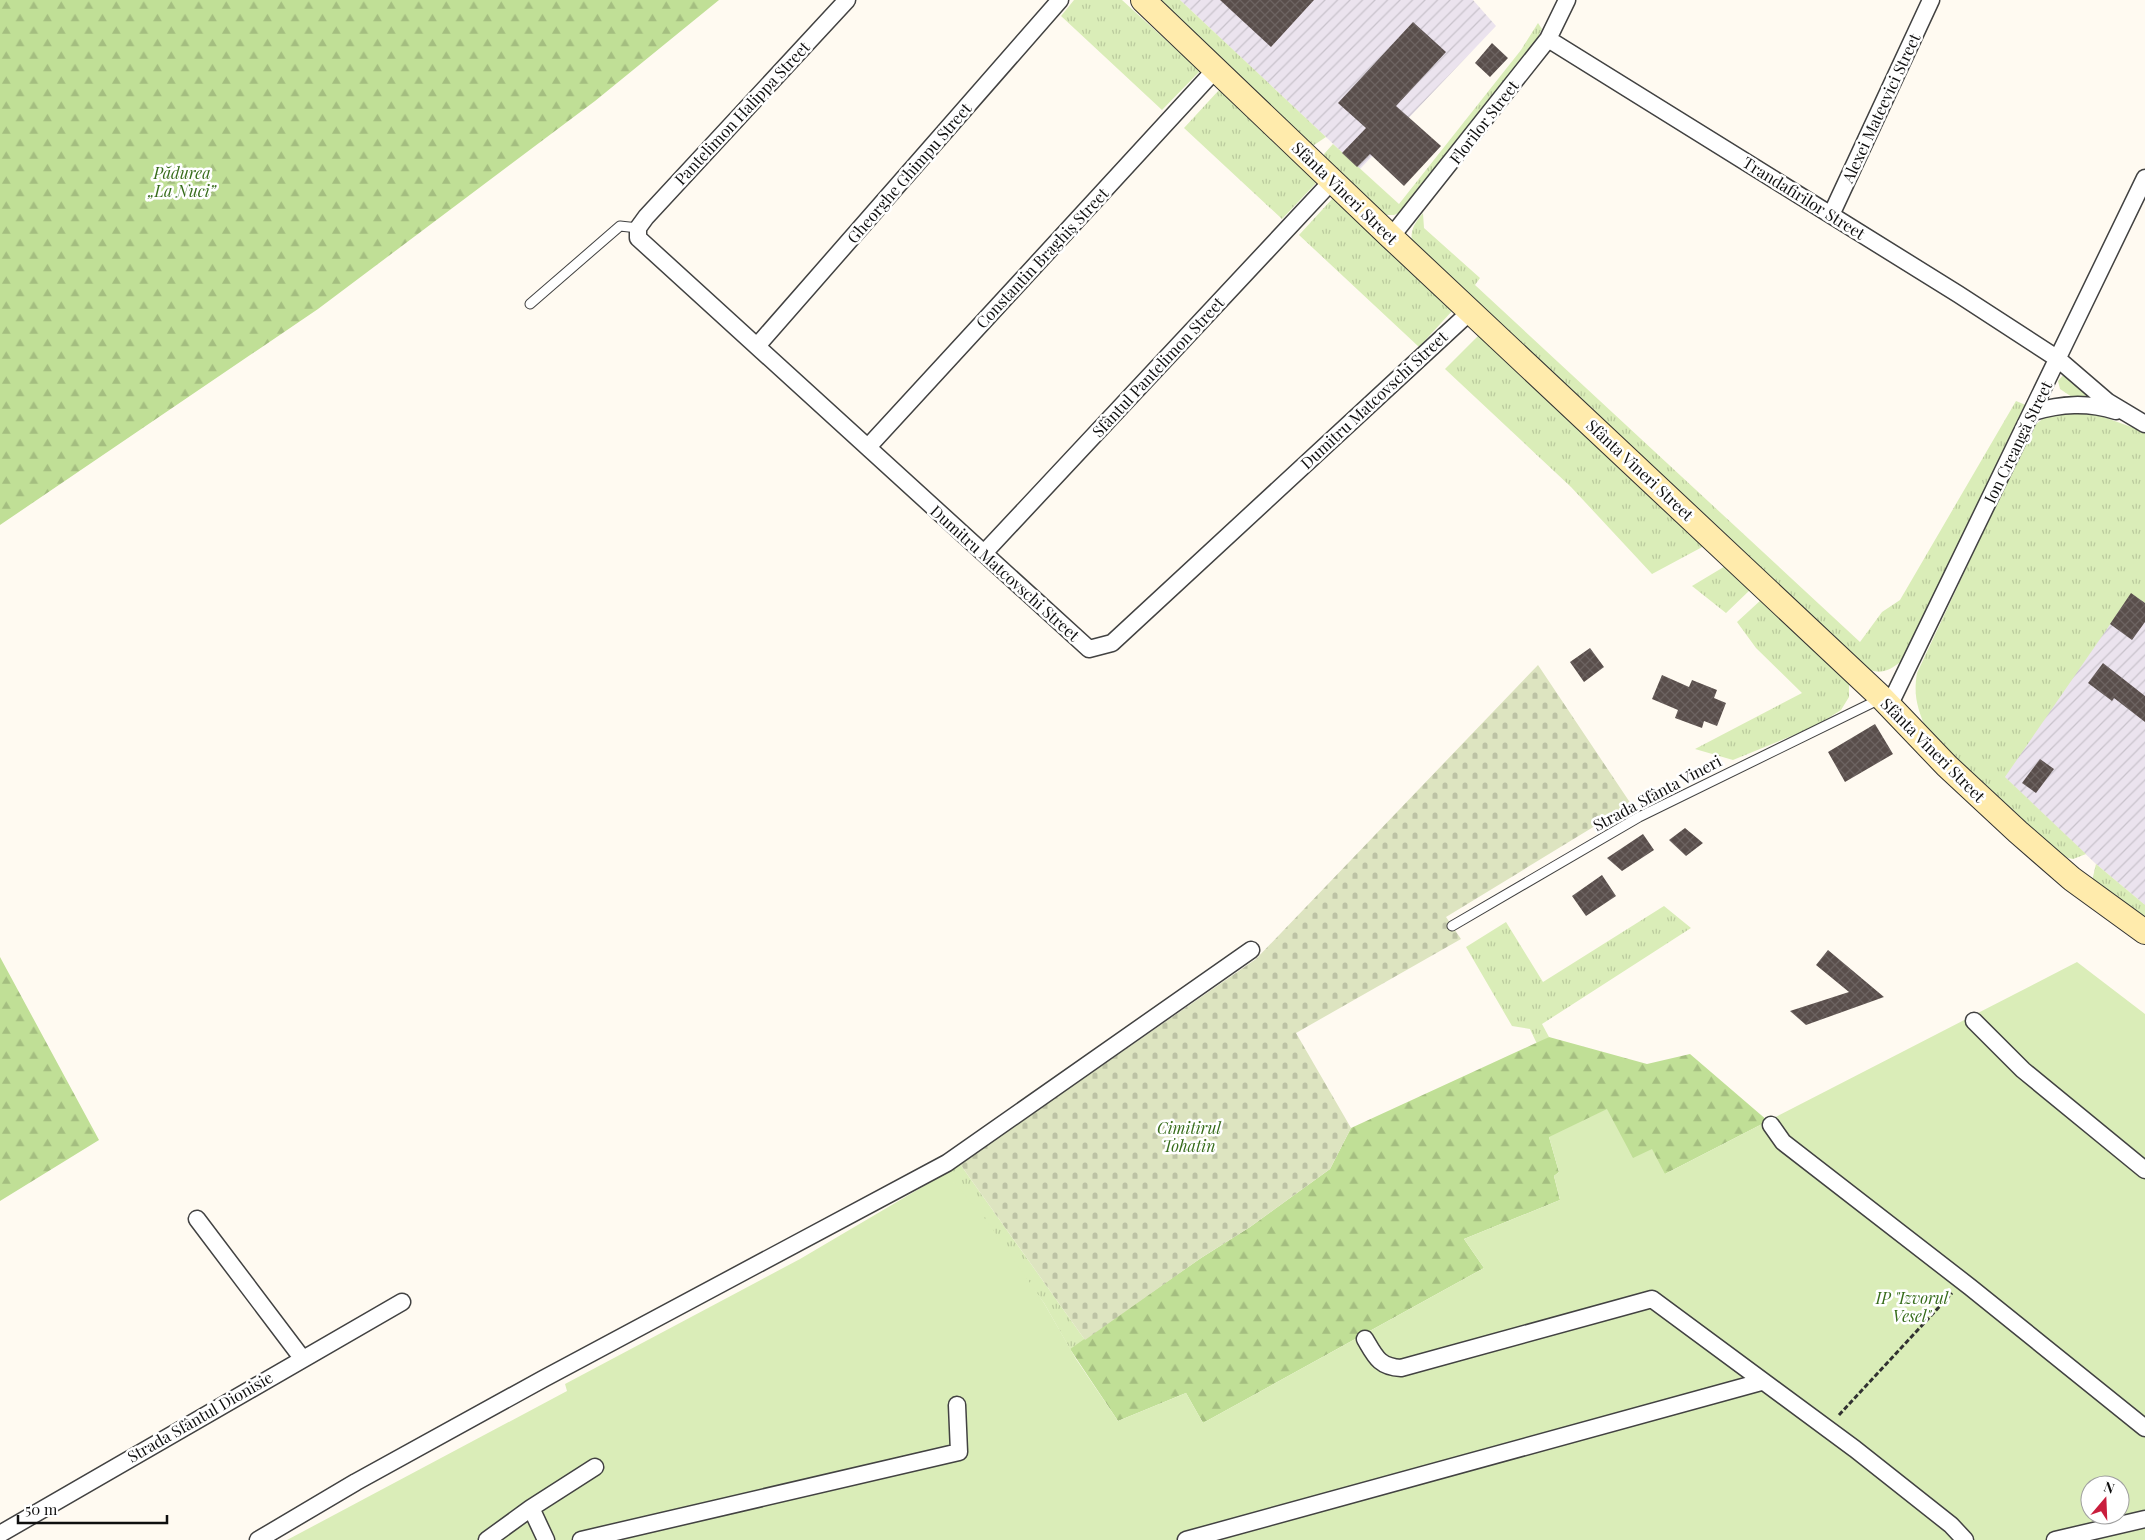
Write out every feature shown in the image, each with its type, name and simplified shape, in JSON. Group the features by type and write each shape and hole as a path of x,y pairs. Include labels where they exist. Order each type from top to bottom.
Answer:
{"street":[{"name":"Pantelimon Halippa Street","path":"638,228 646,217 847,0"},
{"name":"Gheorghe Ghimpu Street","path":"757,346 1060,0"},
{"name":"Sfânta Vineri Street","path":"1143,0 1391,237 1886,702 1947,766 2018,832 2078,883 2145,932"},
{"name":"Florilor Street","path":"1391,237 1548,39 1567,0"},
{"name":"Alexei Mateevici Street","path":"1831,215 1931,0"},
{"name":"Trandafirilor Street","path":"1548,39 2058,359 2082,381 2126,414"},
{"name":"Constantin Braghiş Street","path":"868,446 1215,70"},
{"name":"Ion Creangă Street","path":"1886,702 2033,412 2145,178"},
{"name":"Sfântul Pantelimon Street","path":"984,553 1332,181"},
{"name":"Dumitru Matcovschi Street","path":"638,228 638,238 1089,649 1112,643 1471,311"},
{"path":"2033,412 2058,405 2085,404 2126,414 2145,424"},
{"path":"258,1540 356,1482 543,1378 947,1163 1251,950"},
{"path":"1974,1022 2023,1070 2145,1170"},
{"path":"1770,1125 1783,1142 1963,1281 2145,1428"},
{"path":"197,1219 302,1358"},
{"path":"1366,1338 1376,1357 1388,1367 1401,1368 1652,1299 1951,1525 1965,1540"},
{"name":"Strada Sfântul Dionisie","path":"0,1534 402,1302"},
{"path":"1186,1540 1761,1382"},
{"path":"581,1540 959,1452 958,1405"},
{"path":"487,1540 531,1508 595,1467"},
{"path":"531,1508 546,1540"},
{"path":"2054,1540 2145,1519"}],"lane":[{"path":"530,304 620,226 638,228"},
{"name":"Strada Sfânta Vineri","path":"1452,926 1639,816 1886,702"}],"path":[{"path":"1826,1429 1963,1281"}],"shaded area":[{"path":"1180,0 1473,0 1496,26 1360,169"},
{"path":"2145,442 2145,905 2096,864 1925,701"}],"green space":[{"name":"Pădurea „La Nuci”","path":"0,0 719,0 595,101 318,309 0,525"},
{"path":"1074,0 1122,0 1200,71 1162,110 1061,16"},
{"path":"1151,0 1180,0 1326,137 1309,146"},
{"path":"1538,23 1542,29 1529,54 1405,210 1394,215 1383,215 1323,160 1324,154 1333,144 1399,204 1521,50"},
{"path":"1219,90 1317,182 1282,219 1184,128"},
{"path":"1333,198 1453,310 1419,347 1299,235"},
{"path":"1423,213 1424,228 1480,278 1475,285 1860,642 1882,612 1900,600 2016,401 2028,406 1902,661 1890,669 1880,672 1857,665 1412,245 1413,228"},
{"path":"1480,334 1706,545 1652,574 1571,487 1445,369"},
{"path":"2064,374 2091,400 2072,397 2060,389 2058,381"},
{"path":"2090,412 2145,432 2145,603 2131,594 2005,777 2086,854 2073,859 2064,857 1926,730 1919,709 1916,689 1917,673 2032,428 2045,418 2058,413"},
{"path":"1727,565 1751,589 1726,613 1692,586"},
{"path":"1762,599 1849,680 1849,697 1841,710 1816,726 1733,760 1695,749 1802,693 1756,648 1737,622"},
{"name":"Cimitirul Tohatin","path":"1538,665 1631,804 1446,917 1461,939 1296,1033 1351,1128 1330,1169 1250,1227 1201,1258 1085,1340 960,1164 1256,959"},
{"path":"2096,864 2145,905 2145,919 2092,881"},
{"path":"1664,906 1691,928 1542,1024 1549,1037 1537,1044 1530,1029 1512,1026 1466,947 1506,922 1543,982"},
{"path":"0,957 99,1140 0,1201"},
{"name":"IP \"Izvorul Vesel\"","path":"2077,962 2145,1014 2145,1540 287,1540 567,1391 565,1384 800,1259 946,1173 986,1220 1044,1303 1076,1359 1118,1421 1186,1393 1203,1423 1484,1268 1464,1239 1560,1200 1554,1176 1559,1172 1549,1137 1607,1109 1633,1158 1652,1149 1665,1174"},
{"path":"1549,1037 1647,1064 1690,1054 1768,1121 1665,1174 1633,1158 1549,1137 1559,1172 1554,1176 1560,1200 1464,1239 1484,1268 1203,1423 1186,1393 1118,1421 1070,1349 1201,1258 1250,1227 1330,1169 1351,1128"},
{"path":"960,1164 1085,1340 1070,1349 1044,1303 946,1173"}],"building":[{"path":"1220,0 1314,0 1271,47"},
{"path":"1413,22 1446,52 1396,106 1441,146 1404,186 1370,154 1357,167 1342,153 1366,128 1338,103"},
{"path":"1492,43 1508,58 1490,77 1475,63"},
{"path":"2131,593 2145,603 2145,622 2132,640 2110,624"},
{"path":"1590,648 1604,667 1584,682 1570,662"},
{"path":"2103,663 2145,696 2145,722 2114,698 2112,701 2088,683"},
{"path":"1662,675 1689,687 1692,680 1717,690 1714,698 1726,703 1717,726 1704,721 1702,728 1675,718 1678,710 1652,699"},
{"path":"1875,724 1893,754 1845,782 1828,752"},
{"path":"2040,759 2054,769 2036,793 2022,783"},
{"path":"1685,828 1703,843 1686,856 1669,840"},
{"path":"1643,834 1654,850 1622,871 1607,858"},
{"path":"1602,875 1616,896 1586,916 1572,896"},
{"path":"1828,950 1884,997 1806,1025 1790,1011 1849,992 1816,965"}]}
